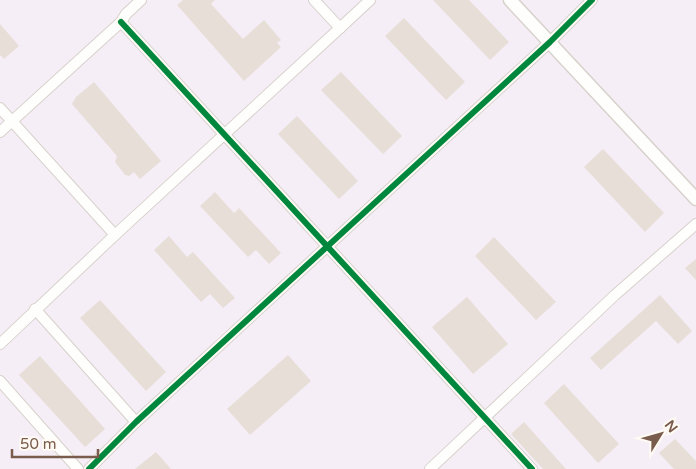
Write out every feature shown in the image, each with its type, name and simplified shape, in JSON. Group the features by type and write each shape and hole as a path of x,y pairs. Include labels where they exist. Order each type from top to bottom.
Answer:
{"street":[{"path":"0,132 121,22 126,14 141,0"},
{"path":"314,0 340,28"},
{"path":"0,344 35,309 370,0"},
{"path":"510,0 696,199"},
{"path":"89,469 136,422 550,42 592,0"},
{"path":"121,22 532,469"},
{"path":"0,108 115,235"},
{"path":"430,469 615,296 696,224"},
{"path":"35,309 136,422"},
{"path":"0,381 78,469"}],"shaded area":[{"path":"0,0 696,0 696,469 0,469"}],"building":[{"path":"183,0 215,0 211,4 243,39 264,20 281,40 277,43 281,47 244,81 177,5"},
{"path":"433,0 469,0 509,42 490,60"},
{"path":"404,18 465,82 446,100 385,36"},
{"path":"0,24 19,46 4,59 0,55"},
{"path":"341,72 402,136 383,154 321,90"},
{"path":"94,82 161,161 140,179 134,172 129,176 125,175 115,162 117,156 72,104 76,97"},
{"path":"297,116 358,181 339,199 278,134"},
{"path":"603,149 664,213 645,232 584,167"},
{"path":"215,192 234,213 239,208 281,253 269,264 256,250 248,257 200,206"},
{"path":"169,236 187,257 193,252 235,298 223,308 210,294 201,302 154,250"},
{"path":"494,237 556,302 536,320 475,256"},
{"path":"696,259 696,280 685,268"},
{"path":"660,295 692,331 678,344 656,321 601,370 590,358"},
{"path":"467,297 508,344 473,374 432,327"},
{"path":"100,300 166,372 146,391 80,318"},
{"path":"288,355 311,381 250,435 227,409"},
{"path":"40,356 105,429 85,447 19,375"},
{"path":"564,384 619,444 598,463 544,403"},
{"path":"524,422 566,469 543,469 511,434"},
{"path":"675,439 696,461 696,469 674,469 659,453"},
{"path":"156,452 171,469 135,469"}],"cycle path":[{"path":"89,469 136,422 550,42 592,0"},
{"path":"121,22 532,469"}]}
